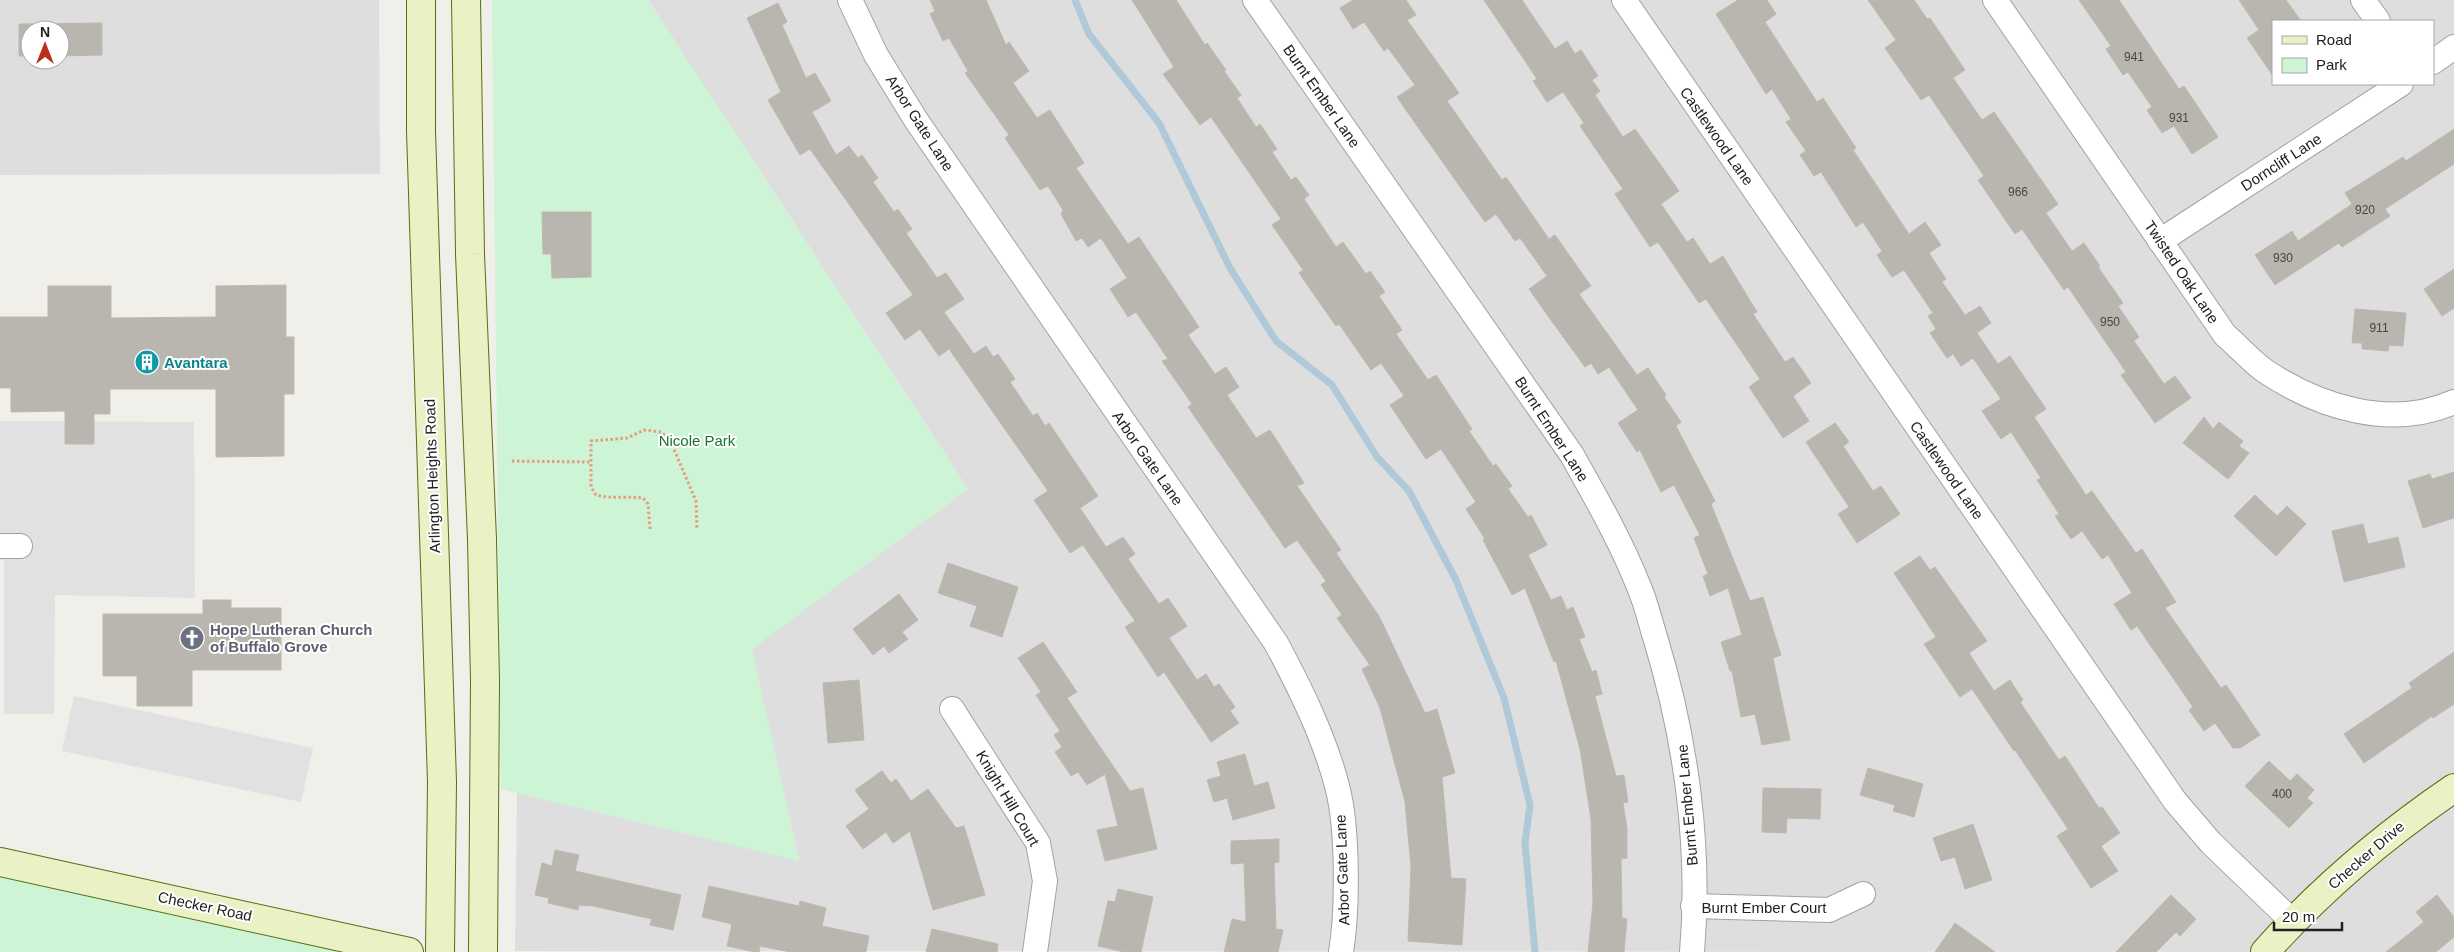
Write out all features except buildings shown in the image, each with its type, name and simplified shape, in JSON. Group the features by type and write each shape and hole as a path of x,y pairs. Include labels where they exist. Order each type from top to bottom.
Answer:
{"main road":[{"name":"Arlington Heights Road","path":"421,0 422,141 442,782 440,952"},
{"path":"466,0 470,254 477,396 484,662 482,952"},
{"name":"Checker Drive","path":"2265,952 2292,921 2411,818 2454,788"},
{"name":"Checker Road","path":"0,862 409,952"}],"street":[{"name":"Arbor Gate Lane","path":"850,0 876,55 916,120 1276,643 1304,695 1337,786 1344,837 1344,934 1341,952"},
{"name":"Burnt Ember Lane","path":"1255,0 1572,455 1609,522 1640,587 1666,671 1685,758 1694,859 1692,952"},
{"name":"Castlewood Lane","path":"1624,0 2175,801 2211,843 2292,921"},
{"name":"Twisted Oak Lane","path":"1996,0 2225,335 2264,370 2304,394 2349,410 2400,414 2441,408 2454,402"},
{"path":"2363,0 2377,20"},
{"path":"2434,61 2454,47"},
{"name":"Dorncliff Lane","path":"2160,241 2398,85"},
{"name":"Knight Hill Court","path":"952,709 1038,842 1045,881 1035,952"},
{"name":"Burnt Ember Court","path":"1693,906 1829,910 1863,894"}],"path":[{"path":"650,529 648,504 644,498 629,496 605,498 596,495 591,487 591,441 627,438 644,430 661,432 670,440 696,501 697,528"},
{"path":"512,461 591,462"}],"shaded area":[{"path":"0,0 379,0 380,174 0,175"},
{"path":"648,0 2454,0 2454,952 515,951 517,793 799,860 751,649 968,489"},
{"path":"0,421 194,422 195,598 55,595 54,714 4,714 4,560 0,560"},
{"path":"74,696 313,748 301,802 62,751"}],"green space":[{"name":"Nicole Park","path":"492,0 648,0 968,489 752,649 799,861 501,789"},
{"path":"0,873 352,952 0,952"}],"waterway":[{"path":"1075,0 1089,34 1159,123 1230,268 1276,341 1332,385 1377,457 1409,491 1456,580 1504,698 1530,805 1525,843 1535,952"}],"place":[{"name":"Avantara","path":"147,362"},
{"name":"Hope Lutheran Church of Buffalo Grove","path":"192,638"}]}
